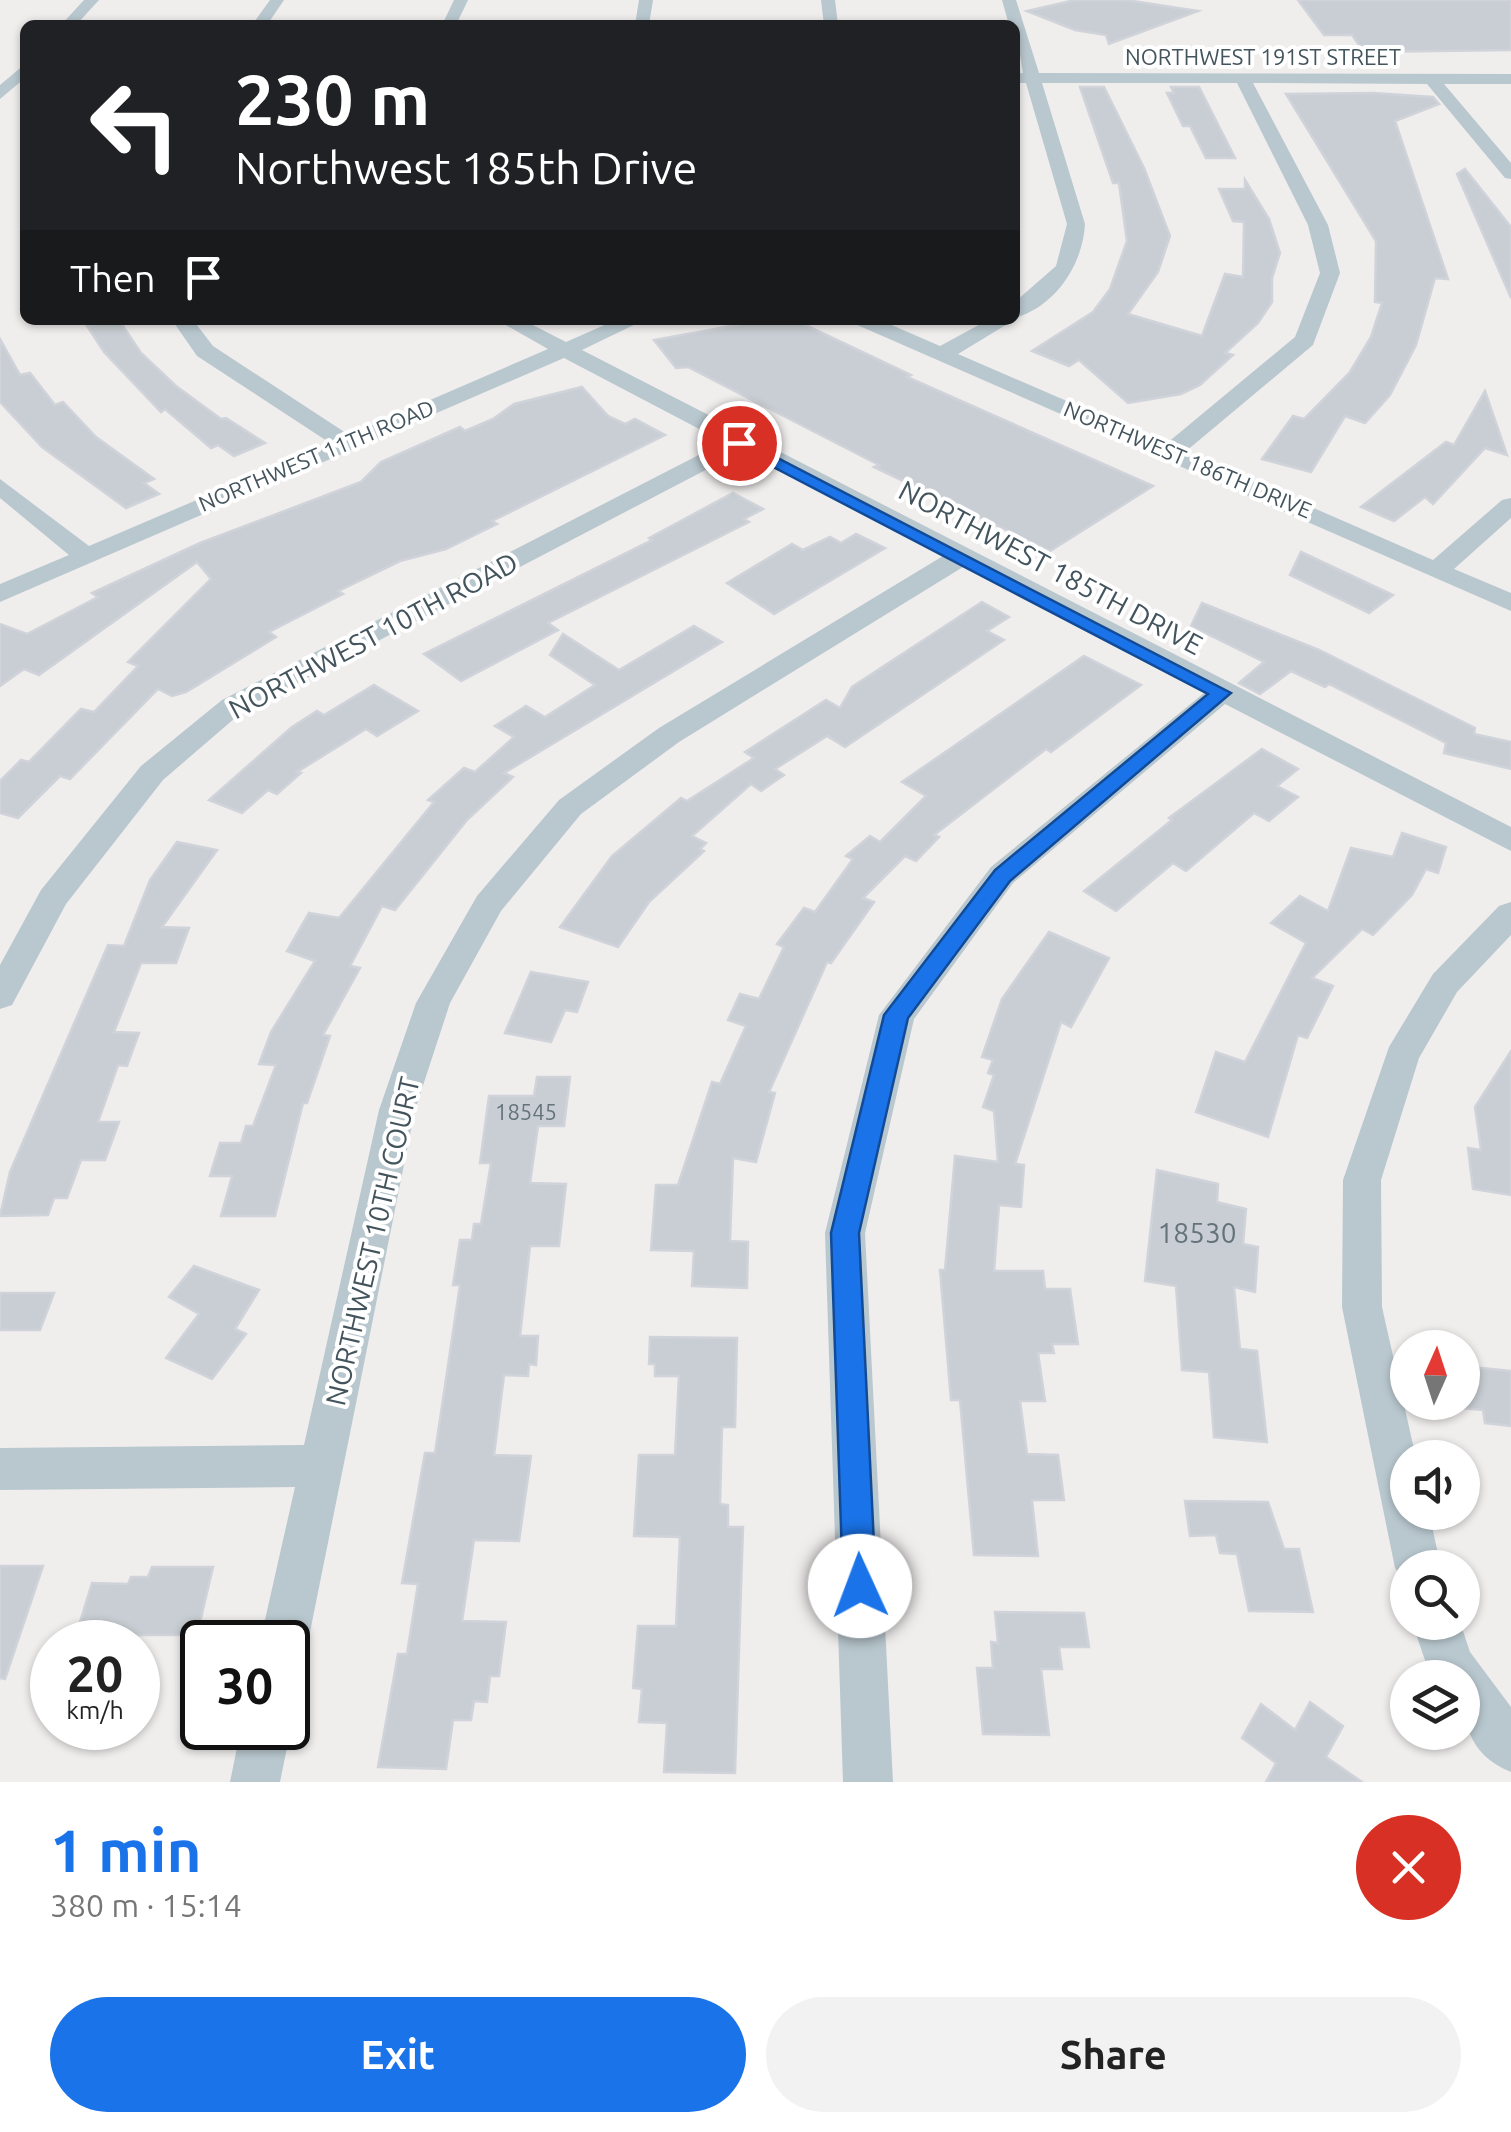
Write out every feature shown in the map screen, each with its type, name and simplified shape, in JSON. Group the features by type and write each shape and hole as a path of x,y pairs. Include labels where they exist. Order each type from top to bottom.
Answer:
{"street":[{"path":"73,20 92,0"},
{"path":"1020,33 1076,224 1075,251 1060,278 1020,308"},
{"path":"0,94 20,76"},
{"name":"NORTHWEST 191ST STREET","path":"1020,78 1511,79"},
{"path":"1172,451 1305,340 1330,274 1318,225 1242,78"},
{"path":"1432,78 1511,174"},
{"path":"186,325 206,350 345,442"},
{"name":"NORTHWEST 185TH DRIVE","path":"516,325 1511,840"},
{"name":"NORTHWEST 11TH ROAD","path":"0,594 84,554 622,325"},
{"name":"NORTHWEST 186TH DRIVE","path":"874,325 1172,451 1511,602"},
{"path":"941,354 995,325"},
{"name":"NORTHWEST 10TH ROAD","path":"0,996 52,898 152,773 232,706 739,443"},
{"path":"0,486 84,554"},
{"path":"1438,569 1511,505"},
{"name":"NORTHWEST 10TH COURT","path":"289,1620 397,1110 433,1004 489,904 570,808 669,735 962,556"},
{"path":"868,1782 845,1233 897,1015 1002,875 1221,693"},
{"path":"1414,1550 1362,1307 1362,1180 1410,1042 1444,983 1511,914"},
{"path":"0,1469 321,1466"},
{"path":"1480,1706 1511,1747"},
{"path":"255,1782 262,1750"}],"building":[{"path":"1075,0 1126,0 1198,11 1109,44 1106,35 1075,30 1027,11"},
{"path":"1298,0 1511,0 1511,50 1364,52 1352,35 1324,35"},
{"path":"1080,87 1104,87 1144,168 1170,236 1158,272 1128,314 1202,336 1225,274 1243,277 1244,222 1233,221 1219,189 1245,189 1245,180 1269,219 1280,253 1272,278 1272,302 1258,323 1225,353 1233,355 1200,385 1181,394 1128,403 1079,360 1069,366 1032,351 1093,312 1110,289 1127,241 1119,183 1113,183"},
{"path":"1171,87 1199,87 1235,158 1206,158 1190,126 1183,126 1167,93 1174,93"},
{"path":"1286,94 1433,97 1439,104 1395,121 1448,279 1435,278 1416,345 1390,395 1365,423 1345,416 1311,472 1262,459 1293,416 1304,419 1350,372 1371,337 1382,303 1375,302 1376,241"},
{"path":"1465,169 1511,227 1511,298 1457,174"},
{"path":"122,325 141,353 176,386 221,419 226,418 265,443 234,456 218,445 211,448 165,409 161,412 104,352 87,326"},
{"path":"736,325 806,325 911,375 907,377 1153,486 1050,551 874,467 879,465 688,367 676,368 654,340"},
{"path":"0,339 20,375 30,373 55,405 63,402 96,437 154,479 144,483 159,494 126,508 42,447 0,402"},
{"path":"582,387 608,416 625,424 635,419 665,435 492,521 497,524 446,549 400,561 338,591 343,594 269,632 276,637 186,692 172,696 158,689 70,779 60,776 18,818 0,813 0,781 21,760 29,762 81,709 94,712 138,666 128,662 211,579 197,562 39,675 24,669 0,686 0,624 27,634 98,597 92,593 200,543 361,482 381,462 460,427 465,431 493,419 514,404"},
{"path":"1485,391 1507,455 1485,448 1433,504 1425,497 1394,521 1361,507 1446,442 1454,445"},
{"path":"733,493 763,509 744,519 749,522 548,623 558,630 461,681 424,654 652,540 649,538"},
{"path":"856,534 885,548 774,614 727,583 792,544 803,550 830,537 841,543"},
{"path":"1301,552 1393,595 1369,613 1290,575"},
{"path":"982,602 1009,617 987,631 1004,640 845,747 827,736 775,769 784,775 761,791 751,784 692,836 706,843 700,849 704,851 649,902 618,947 560,927 612,856 681,798 687,801 754,758 745,752 826,700 840,708 852,687"},
{"path":"1202,603 1319,650 1475,728 1474,734 1511,742 1511,769 1444,753 1446,743 1329,684 1325,687 1291,671 1260,694 1239,683 1264,662 1191,626"},
{"path":"694,626 722,642 504,773 513,777 467,820 395,910 382,906 350,966 360,968 323,1035 330,1036 307,1103 303,1103 275,1216 221,1216 232,1176 210,1176 220,1143 241,1143 246,1126 253,1126 276,1065 259,1064 271,1032 315,961 287,951 309,913 339,918 434,802 428,800 464,768 475,772 514,737 495,726 526,706 545,717 595,685 550,655 563,634 619,670"},
{"path":"1084,656 1141,685 1051,752 1046,749 934,835 939,837 916,861 905,856 863,898 874,902 831,963 827,962 769,1092 775,1093 756,1162 733,1158 730,1241 748,1242 747,1288 692,1286 694,1251 651,1250 656,1185 678,1185 712,1082 720,1084 746,1026 728,1020 740,994 759,999 784,947 777,944 804,908 815,912 853,859 846,856 870,836 880,842 926,796 902,782"},
{"path":"374,685 418,711 377,736 366,729 297,772 301,773 277,794 268,790 242,813 209,800 292,727 317,711 324,715"},
{"path":"1262,749 1298,769 1277,786 1298,797 1269,821 1254,813 1186,871 1173,863 1116,911 1084,891 1172,820 1169,818"},
{"path":"1402,833 1446,847 1438,873 1426,869 1412,895 1373,935 1362,929 1312,978 1333,986 1307,1038 1298,1035 1268,1137 1196,1112 1216,1052 1245,1062 1306,943 1271,923 1300,896 1328,911 1351,848 1393,857"},
{"path":"177,842 217,850 162,927 189,928 176,963 141,963 114,1032 139,1033 127,1066 118,1065 98,1122 119,1122 105,1160 81,1160 67,1198 54,1198 48,1215 0,1216 10,1172 108,945 124,946 150,880"},
{"path":"1049,932 1109,958 1071,1027 1061,1022 1015,1164 1024,1165 1021,1207 999,1205 994,1271 1043,1271 1045,1289 1070,1289 1078,1344 1052,1344 1054,1353 1038,1353 1045,1401 1020,1401 1027,1454 1058,1455 1064,1500 1032,1500 1038,1556 974,1555 960,1400 951,1400 940,1270 945,1270 955,1156 998,1162 994,1111 983,1107 994,1075 988,1073 993,1060 982,1057 1002,999"},
{"path":"531,972 588,982 577,1012 565,1010 551,1042 505,1033"},
{"path":"1511,1051 1511,1195 1473,1189 1468,1148 1481,1150 1475,1107"},
{"path":"537,1077 570,1077 564,1126 538,1126 530,1183 566,1184 559,1246 530,1246 520,1336 538,1336 536,1365 529,1364 528,1376 504,1375 494,1455 531,1456 519,1541 474,1540 462,1621 506,1622 499,1676 490,1676 487,1702 474,1701 471,1720 453,1720 446,1769 378,1767 398,1654 407,1654 418,1584 402,1583 425,1453 435,1453 460,1285 453,1285 460,1240 472,1240 474,1224 481,1224 491,1163 480,1163 489,1096 534,1096"},
{"path":"1157,1170 1218,1184 1217,1202 1246,1209 1243,1244 1258,1247 1255,1292 1234,1287 1240,1349 1257,1351 1267,1442 1214,1437 1209,1372 1182,1370 1176,1286 1145,1281"},
{"path":"194,1266 259,1290 235,1329 246,1334 212,1379 166,1358 199,1314 169,1297"},
{"path":"0,1293 54,1293 40,1330 0,1330"},
{"path":"650,1337 737,1338 735,1427 722,1427 720,1504 728,1505 728,1527 743,1527 735,1773 664,1772 667,1723 639,1722 642,1689 633,1688 638,1626 676,1626 680,1537 634,1536 639,1455 675,1455 679,1376 655,1376 655,1364 649,1364"},
{"path":"1480,1368 1511,1371 1511,1426 1485,1423"},
{"path":"1185,1501 1268,1502 1284,1549 1299,1549 1313,1612 1249,1611 1237,1554 1220,1553 1216,1535 1190,1536"},
{"path":"0,1566 43,1566 5,1679 0,1678"},
{"path":"152,1567 213,1567 201,1620 180,1620 180,1635 160,1635 160,1620 81,1620 92,1583 128,1584 131,1577 148,1577"},
{"path":"995,1612 1084,1613 1089,1647 1059,1647 1062,1669 1041,1669 1049,1735 983,1734 977,1668 993,1668 991,1642 998,1643"},
{"path":"1310,1702 1343,1726 1326,1757 1362,1782 1266,1782 1276,1763 1242,1738 1261,1704 1295,1730"}],"route":[{"path":"739,443 1221,693 1002,875 897,1015 845,1233 860,1586"}]}
